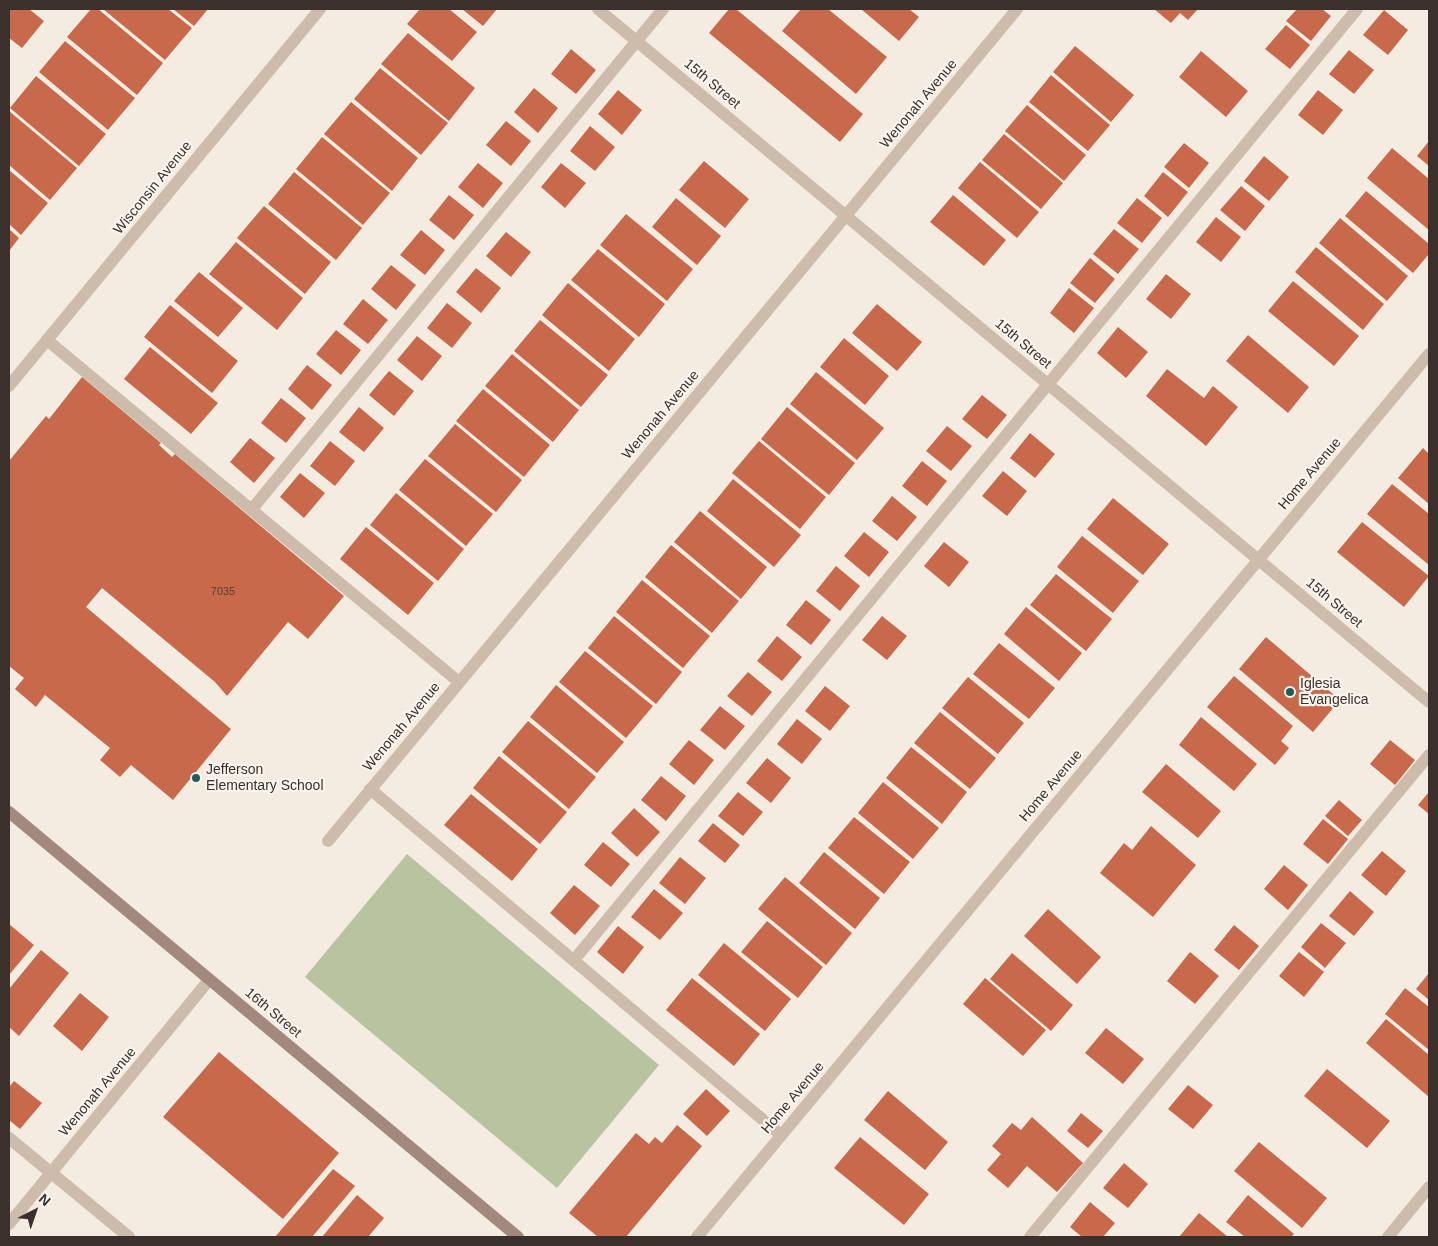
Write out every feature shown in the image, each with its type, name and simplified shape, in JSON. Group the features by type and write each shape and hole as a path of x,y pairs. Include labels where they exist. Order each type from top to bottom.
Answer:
{"street":[{"name":"Wisconsin Avenue","path":"9,386 320,9"},
{"name":"15th Street","path":"598,9 1429,702"},
{"path":"252,509 663,9"},
{"name":"Wenonah Avenue","path":"328,841 1017,9"},
{"path":"574,960 1357,9"},
{"path":"47,340 459,682"},
{"name":"Home Avenue","path":"697,1237 1429,354"},
{"path":"1030,1237 1429,755"},
{"path":"370,789 781,1135"},
{"name":"16th Street","path":"9,812 518,1237"},
{"name":"Wenonah Avenue","path":"9,1224 210,980"},
{"path":"9,1138 129,1237"},
{"path":"1388,1237 1429,1187"}],"green space":[{"path":"407,854 659,1065 557,1188 305,977"}],"building":[{"path":"9,9 29,9 44,21 22,48 9,38"},
{"path":"91,9 98,9 163,63 137,95 67,37"},
{"path":"103,9 168,9 192,28 165,60"},
{"path":"173,9 208,9 194,26"},
{"path":"420,9 449,9 477,32 452,61 407,24"},
{"path":"462,9 497,9 483,26"},
{"path":"729,9 736,9 863,114 840,142 709,33"},
{"path":"801,9 828,9 887,57 856,94 782,31"},
{"path":"861,9 909,9 919,17 899,41"},
{"path":"1154,9 1198,9 1188,20 1180,13 1171,23"},
{"path":"1297,9 1322,9 1331,16 1311,41 1286,21"},
{"path":"1384,10 1408,30 1388,55 1363,35"},
{"path":"1286,25 1310,45 1290,69 1265,49"},
{"path":"408,33 475,88 449,121 381,64"},
{"path":"65,41 135,98 108,130 39,72"},
{"path":"1075,46 1134,95 1111,122 1053,72"},
{"path":"571,49 596,70 576,94 551,74"},
{"path":"1349,50 1374,70 1354,94 1329,74"},
{"path":"1201,51 1248,91 1226,117 1179,77"},
{"path":"380,68 448,123 421,155 354,99"},
{"path":"1051,75 1110,125 1088,151 1029,102"},
{"path":"36,76 106,134 79,166 10,108"},
{"path":"534,88 558,108 538,133 514,112"},
{"path":"618,90 642,110 622,135 598,114"},
{"path":"1318,90 1343,110 1323,135 1298,115"},
{"path":"351,102 418,158 392,191 324,134"},
{"path":"1027,105 1086,155 1064,181 1005,131"},
{"path":"9,111 77,168 50,200 9,165"},
{"path":"506,121 531,141 511,166 486,145"},
{"path":"590,126 615,147 595,171 570,151"},
{"path":"1004,134 1063,183 1041,209 982,160"},
{"path":"322,137 390,193 363,225 296,169"},
{"path":"1429,141 1429,166 1417,156"},
{"path":"1184,143 1209,163 1189,188 1164,167"},
{"path":"1392,148 1429,179 1429,230 1367,178"},
{"path":"1264,156 1289,177 1269,201 1244,181"},
{"path":"704,161 749,199 725,228 679,190"},
{"path":"980,162 1039,212 1017,238 958,188"},
{"path":"478,163 503,183 483,208 458,187"},
{"path":"561,163 586,183 565,208 541,187"},
{"path":"9,170 48,203 21,235 9,224"},
{"path":"294,172 362,228 336,260 268,204"},
{"path":"1163,172 1188,192 1168,217 1144,196"},
{"path":"1241,186 1265,206 1245,231 1220,210"},
{"path":"1366,191 1429,244 1429,254 1413,273 1345,216"},
{"path":"449,195 474,215 454,240 429,220"},
{"path":"953,195 1006,240 984,266 930,222"},
{"path":"676,198 721,236 697,265 652,227"},
{"path":"1137,198 1162,218 1142,243 1117,223"},
{"path":"264,206 331,262 305,294 237,238"},
{"path":"626,214 693,269 667,301 600,245"},
{"path":"1216,217 1241,237 1221,262 1196,242"},
{"path":"1340,218 1408,276 1387,301 1319,243"},
{"path":"9,229 19,238 9,251"},
{"path":"1114,229 1139,249 1118,274 1093,254"},
{"path":"421,230 445,250 425,275 400,255"},
{"path":"506,232 531,252 511,277 486,256"},
{"path":"236,242 303,298 277,330 209,274"},
{"path":"1316,247 1384,304 1363,330 1295,272"},
{"path":"598,249 665,304 639,337 571,280"},
{"path":"1090,258 1115,279 1095,303 1070,283"},
{"path":"391,265 416,285 396,310 371,289"},
{"path":"476,268 501,288 481,313 456,292"},
{"path":"199,272 243,308 218,337 174,301"},
{"path":"1166,274 1191,294 1171,319 1146,299"},
{"path":"1293,281 1359,336 1334,366 1268,311"},
{"path":"568,283 635,339 609,371 542,315"},
{"path":"1069,288 1094,308 1074,333 1050,313"},
{"path":"363,299 388,320 368,344 343,324"},
{"path":"447,303 472,323 452,348 427,328"},
{"path":"877,304 922,342 897,371 852,333"},
{"path":"170,305 238,361 212,393 144,337"},
{"path":"540,320 608,375 581,407 514,351"},
{"path":"1118,327 1148,352 1126,378 1097,353"},
{"path":"336,330 361,350 341,375 316,354"},
{"path":"1248,335 1309,387 1288,413 1226,361"},
{"path":"417,336 442,356 422,381 397,360"},
{"path":"844,338 889,376 865,405 820,367"},
{"path":"150,347 218,403 191,434 124,379"},
{"path":"512,354 579,410 553,442 485,386"},
{"path":"307,365 332,385 312,410 288,389"},
{"path":"1167,369 1204,398 1213,386 1238,407 1206,446 1146,396"},
{"path":"389,371 414,391 394,416 369,395"},
{"path":"816,372 884,428 857,460 790,404"},
{"path":"82,377 161,443 159,445 172,457 175,454 344,596 308,639 288,622 227,696 215,682 102,588 86,607 231,729 173,800 131,765 120,777 100,760 110,748 45,695 36,707 15,689 24,678 9,666 9,461 46,416 49,419"},
{"path":"483,389 550,445 524,477 456,421"},
{"path":"982,395 1007,415 987,439 962,419"},
{"path":"281,398 306,418 286,443 261,423"},
{"path":"359,407 384,428 364,452 339,432"},
{"path":"787,407 855,463 829,495 761,439"},
{"path":"455,424 522,480 496,512 428,456"},
{"path":"947,426 972,446 951,471 926,451"},
{"path":"1030,433 1055,454 1035,478 1010,458"},
{"path":"250,438 275,458 254,483 230,462"},
{"path":"330,441 355,461 335,486 310,466"},
{"path":"759,441 826,497 800,529 732,473"},
{"path":"1423,448 1429,454 1429,504 1398,478"},
{"path":"425,459 493,514 466,546 399,490"},
{"path":"922,461 947,481 927,506 902,486"},
{"path":"1003,471 1027,491 1007,516 982,496"},
{"path":"300,473 325,493 304,518 280,497"},
{"path":"733,479 801,535 774,567 707,511"},
{"path":"1392,484 1429,514 1429,565 1367,514"},
{"path":"396,493 464,549 438,581 370,525"},
{"path":"892,496 917,517 897,541 872,521"},
{"path":"1113,498 1169,544 1143,575 1087,529"},
{"path":"700,511 767,567 741,599 674,542"},
{"path":"1362,522 1429,576 1404,607 1337,552"},
{"path":"366,527 434,583 408,615 340,559"},
{"path":"864,532 889,552 869,577 844,556"},
{"path":"1082,536 1139,581 1113,613 1057,567"},
{"path":"944,542 969,562 949,587 924,566"},
{"path":"671,545 739,601 712,633 645,577"},
{"path":"836,566 860,586 840,611 816,591"},
{"path":"1056,574 1112,619 1086,651 1030,605"},
{"path":"642,580 710,636 683,668 616,612"},
{"path":"806,600 831,620 811,645 786,625"},
{"path":"1026,607 1082,653 1059,681 1004,634"},
{"path":"614,616 682,672 656,704 588,648"},
{"path":"882,616 907,636 887,660 862,640"},
{"path":"777,636 802,657 782,681 757,661"},
{"path":"1266,637 1340,700 1313,732 1239,669"},
{"path":"999,643 1055,688 1029,719 973,674"},
{"path":"585,651 653,706 626,738 559,682"},
{"path":"748,672 772,692 752,716 727,696"},
{"path":"1234,676 1293,726 1281,741 1289,748 1275,765 1207,707"},
{"path":"968,677 1024,723 998,754 942,708"},
{"path":"556,685 624,742 597,773 530,717"},
{"path":"825,686 850,706 830,731 805,711"},
{"path":"720,706 745,726 725,750 700,730"},
{"path":"940,712 996,758 970,789 914,743"},
{"path":"1201,717 1257,764 1234,791 1179,745"},
{"path":"797,719 822,739 802,764 777,744"},
{"path":"528,721 596,777 569,809 502,752"},
{"path":"689,740 714,760 694,785 669,764"},
{"path":"1390,740 1415,760 1395,785 1370,764"},
{"path":"911,747 967,792 942,824 886,778"},
{"path":"499,756 567,812 540,844 473,788"},
{"path":"767,758 791,778 771,803 746,783"},
{"path":"1166,764 1221,811 1198,838 1142,792"},
{"path":"661,776 686,796 666,821 641,800"},
{"path":"883,782 939,828 913,859 858,813"},
{"path":"738,792 763,812 743,836 718,816"},
{"path":"1429,792 1429,814 1418,805"},
{"path":"471,794 538,849 512,881 444,825"},
{"path":"1339,800 1362,820 1348,836 1325,816"},
{"path":"634,808 660,832 637,857 611,833"},
{"path":"854,817 910,862 884,894 828,848"},
{"path":"1323,819 1348,839 1328,864 1303,844"},
{"path":"713,823 740,845 725,863 698,841"},
{"path":"1151,826 1196,865 1153,917 1100,873 1124,843 1132,850"},
{"path":"603,842 630,864 611,887 584,865"},
{"path":"1382,851 1406,871 1386,896 1361,875"},
{"path":"824,852 880,898 855,929 799,883"},
{"path":"680,857 706,878 685,904 659,883"},
{"path":"1284,865 1308,885 1288,910 1264,889"},
{"path":"785,877 852,933 826,965 758,909"},
{"path":"574,885 600,906 575,935 550,913"},
{"path":"654,889 683,913 660,940 631,917"},
{"path":"1350,891 1374,912 1354,936 1329,916"},
{"path":"1048,909 1101,957 1077,984 1024,936"},
{"path":"767,921 823,967 798,998 741,952"},
{"path":"1321,923 1346,943 1325,968 1301,947"},
{"path":"9,924 34,945 9,975"},
{"path":"1234,925 1259,946 1239,970 1214,950"},
{"path":"618,926 644,947 623,974 597,952"},
{"path":"724,943 791,999 765,1031 698,975"},
{"path":"41,950 69,973 19,1036 9,1027 9,989"},
{"path":"1190,952 1219,976 1195,1004 1167,981"},
{"path":"1299,952 1324,972 1304,997 1279,976"},
{"path":"1012,953 1073,1005 1051,1031 990,979"},
{"path":"1429,973 1429,1000 1416,989"},
{"path":"692,978 760,1034 734,1066 666,1010"},
{"path":"985,978 1046,1030 1023,1056 963,1004"},
{"path":"1405,988 1429,1007 1429,1050 1385,1014"},
{"path":"80,993 109,1017 82,1051 53,1026"},
{"path":"1386,1019 1429,1055 1429,1097 1366,1043"},
{"path":"1106,1028 1144,1059 1123,1084 1085,1053"},
{"path":"219,1052 339,1153 283,1219 163,1117"},
{"path":"1327,1069 1390,1121 1367,1148 1304,1096"},
{"path":"14,1081 42,1103 20,1129 9,1120 9,1087"},
{"path":"1188,1085 1213,1105 1193,1129 1168,1109"},
{"path":"706,1089 730,1111 707,1136 683,1114"},
{"path":"888,1091 948,1142 925,1170 864,1120"},
{"path":"1081,1113 1103,1131 1088,1148 1067,1131"},
{"path":"1032,1117 1083,1163 1057,1192 1027,1166 1008,1188 987,1170 1001,1154 992,1146 1012,1123 1021,1130"},
{"path":"677,1125 702,1146 626,1237 598,1237 569,1213 636,1133 649,1144 655,1137 662,1143"},
{"path":"860,1137 929,1194 904,1225 834,1168"},
{"path":"1259,1142 1327,1198 1302,1228 1234,1171"},
{"path":"1124,1163 1148,1184 1128,1208 1103,1188"},
{"path":"333,1169 355,1186 312,1237 275,1237"},
{"path":"357,1195 384,1218 368,1237 322,1237"},
{"path":"1248,1195 1294,1234 1291,1237 1245,1237 1226,1222"},
{"path":"1090,1202 1115,1223 1103,1237 1082,1237 1070,1227"},
{"path":"1199,1213 1228,1237 1179,1237"}],"place":[{"name":"Iglesia Evangelica","path":"1290,692"},
{"name":"Jefferson Elementary School","path":"196,778"}]}
